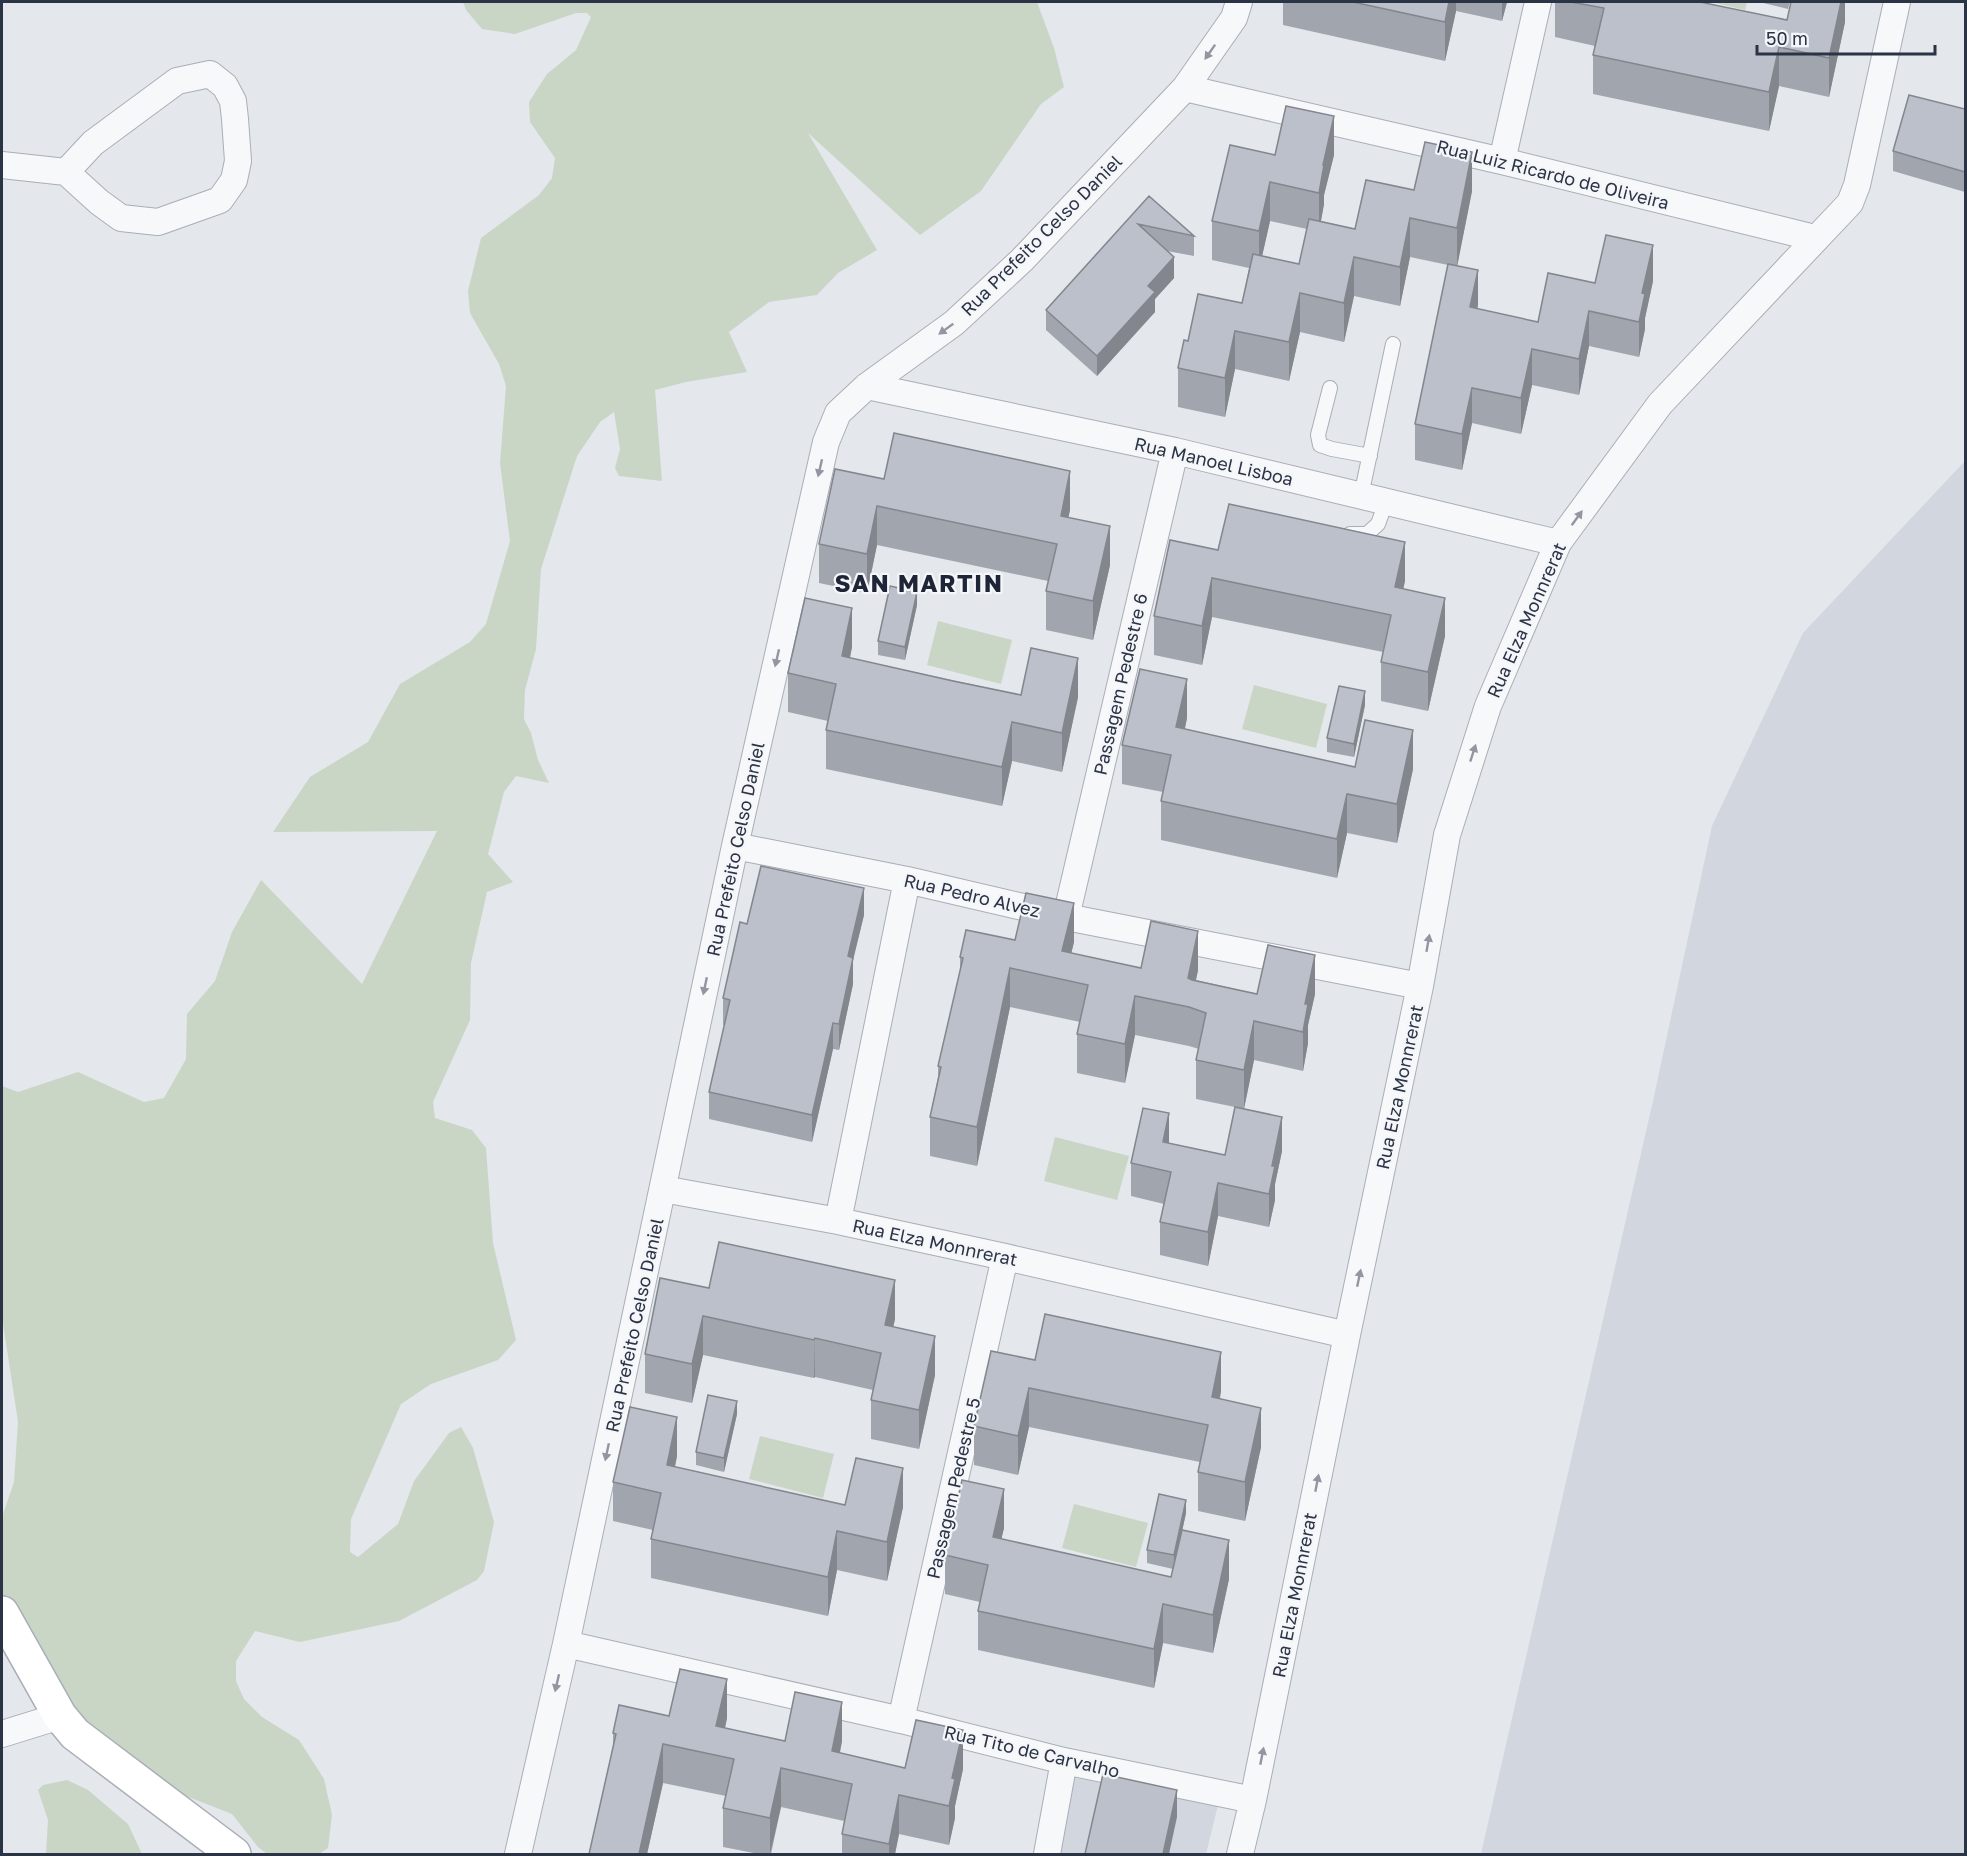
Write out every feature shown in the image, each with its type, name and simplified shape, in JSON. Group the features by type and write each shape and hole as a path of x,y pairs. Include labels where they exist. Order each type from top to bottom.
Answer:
{"street":[{"name":"Rua Prefeito Celso Daniel","path":"518,1854 566,1644 735,846 825,442 838,413 867,386 954,323 1014,267 1185,88 1234,18 1239,2"},
{"path":"1502,161 1538,2"},
{"name":"Rua Elza Monnrerat","path":"1240,1854 1420,986 1447,835 1488,706 1558,543 1660,404 1850,203 1857,185 1897,2"},
{"path":"2,165 66,172 99,202 121,218 158,222 220,200 234,180 238,161 233,101 225,86 210,74 177,81 93,143 66,172"},
{"name":"Rua Luiz Ricardo de Oliveira","path":"1185,88 1502,161 1815,238"},
{"name":"Rua Manoel Lisboa","path":"867,386 1175,452 1558,543"},
{"name":"Passagem Pedestre 6","path":"1066,917 1175,452"},
{"name":"Rua Pedro Alvez","path":"735,846 907,880 1066,917 1420,986"},
{"path":"838,1221 907,880"},
{"name":"Rua Elza Monnrerat","path":"663,1189 838,1221 1347,1335"},
{"name":"Passagem Pedestre 5","path":"902,1720 1005,1257"},
{"path":"2,1613 60,1716 75,1734 234,1854"},
{"name":"Rua Tito de Carvalho","path":"566,1644 902,1720 1064,1761 1253,1800"},
{"path":"2,1734 60,1716"},
{"path":"1047,1854 1064,1761"}],"lane":[{"path":"1361,496 1393,344"},
{"path":"1330,388 1317,435 1320,445 1370,456"},
{"path":"1340,531 1367,534 1378,524 1386,502"}],"shaded area":[{"path":"1965,461 1965,1854 1481,1854 1653,1101 1712,826 1803,633"},
{"path":"1070,1777 1218,1805 1206,1854 1055,1854"}],"green space":[{"path":"463,2 1037,2 1054,48 1064,87 1041,104 981,191 920,235 808,133 877,250 838,273 817,295 769,302 729,332 747,372 686,382 655,390 662,481 619,476 615,468 620,449 614,412 600,422 577,456 541,569 536,649 525,690 524,719 531,733 538,760 549,783 516,776 504,792 488,854 513,882 487,892 471,963 470,1020 433,1102 435,1118 472,1130 486,1148 493,1243 516,1340 498,1360 431,1384 401,1404 351,1519 350,1552 358,1557 398,1524 414,1481 449,1433 461,1427 473,1448 494,1522 484,1571 477,1580 399,1621 300,1642 255,1631 236,1661 236,1681 244,1699 262,1717 299,1740 324,1779 332,1815 328,1848 319,1854 267,1854 258,1847 232,1814 186,1796 122,1759 66,1707 2,1616 2,1517 14,1482 18,1422 2,1317 2,1086 18,1092 78,1072 144,1102 164,1098 186,1059 187,1014 215,981 232,932 261,880 362,984 437,831 273,832 310,777 368,742 400,684 470,642 486,624 510,541 500,463 506,386 499,364 470,313 468,291 481,238 539,195 552,178 555,158 530,122 529,102 547,74 576,50 591,17 587,13 576,13 515,34 482,29 466,10"},
{"path":"1711,2 1747,2 1745,10"},
{"path":"938,621 1012,640 1001,684 927,665"},
{"path":"1254,685 1327,704 1316,748 1242,729"},
{"path":"1055,1137 1129,1156 1117,1200 1044,1181"},
{"path":"760,1436 834,1454 823,1498 749,1479"},
{"path":"1074,1504 1148,1523 1136,1567 1062,1548"},
{"path":"67,1780 88,1790 128,1824 142,1854 46,1854 48,1820 38,1790 43,1785"}],"building":[{"path":"1353,2 1449,2 1445,22"},
{"path":"1571,2 1700,2 1787,20 1791,2 1841,2 1829,58 1779,47 1769,92 1593,55 1604,8"},
{"path":"1909,95 1965,109 1965,172 1893,151"},
{"path":"1286,106 1334,116 1319,193 1270,182 1259,231 1212,221 1230,145 1275,155"},
{"path":"1425,142 1472,152 1457,228 1410,218 1400,267 1354,257 1344,303 1300,293 1289,342 1235,331 1225,378 1178,368 1184,340 1188,341 1198,294 1242,303 1253,254 1299,264 1309,219 1355,229 1366,180 1414,190"},
{"path":"1149,196 1194,236 1138,224 1174,257 1148,286 1155,292 1097,356 1046,310"},
{"path":"1606,235 1653,245 1642,293 1645,294 1639,322 1589,311 1579,359 1532,349 1521,398 1472,388 1462,434 1415,424 1448,264 1478,270 1470,307 1538,322 1548,273 1595,283"},
{"path":"894,433 1070,471 1061,516 1110,526 1093,601 1046,591 1057,544 877,506 867,554 819,544 835,469 884,479"},
{"path":"1229,504 1405,542 1395,587 1445,598 1428,672 1381,662 1391,615 1212,578 1202,626 1154,616 1170,540 1218,550"},
{"path":"890,586 917,592 905,647 878,641"},
{"path":"805,598 852,608 842,656 953,681 1021,695 1031,648 1078,658 1062,733 1012,722 1002,767 826,730 836,684 788,673"},
{"path":"1140,669 1187,679 1176,727 1355,767 1365,720 1413,730 1397,804 1347,794 1337,839 1161,801 1171,755 1122,745"},
{"path":"1339,686 1365,691 1354,744 1327,738"},
{"path":"761,866 864,888 848,956 853,958 839,1024 833,1023 812,1115 709,1092 730,1000 723,998 740,922 747,924"},
{"path":"1026,893 1074,903 1062,951 1141,968 1151,921 1198,931 1188,978 1257,994 1268,945 1315,955 1305,1004 1308,1004 1303,1032 1254,1021 1244,1070 1196,1060 1206,1013 1189,1007 1135,996 1125,1044 1077,1034 1088,985 1010,968 977,1127 930,1117 941,1067 938,1066 963,958 960,957 966,930 1015,940"},
{"path":"1235,1107 1282,1117 1269,1194 1218,1183 1208,1232 1160,1222 1171,1172 1131,1163 1143,1108 1169,1113 1163,1142 1225,1155"},
{"path":"719,1242 895,1280 885,1325 935,1336 919,1410 871,1400 881,1353 815,1338 814,1340 703,1316 692,1364 645,1354 660,1278 709,1288"},
{"path":"1045,1314 1221,1352 1212,1397 1261,1408 1245,1482 1198,1472 1208,1425 1029,1388 1018,1436 974,1426 991,1351 1035,1360"},
{"path":"708,1395 737,1401 724,1458 696,1452"},
{"path":"630,1407 677,1417 667,1465 845,1505 856,1458 903,1468 887,1542 837,1531 828,1577 651,1539 661,1493 613,1482"},
{"path":"962,1480 1004,1489 993,1537 1171,1577 1182,1530 1229,1540 1213,1615 1163,1604 1154,1649 978,1611 988,1565 945,1555"},
{"path":"1159,1494 1186,1500 1174,1555 1147,1550"},
{"path":"680,1669 727,1679 716,1726 785,1741 795,1692 842,1702 832,1751 905,1768 916,1720 963,1730 952,1778 955,1779 949,1806 899,1795 889,1844 842,1834 852,1784 781,1768 770,1818 723,1808 734,1759 663,1744 639,1854 589,1854 616,1734 613,1733 619,1705 669,1716"},
{"path":"1103,1774 1177,1790 1163,1854 1085,1854"}],"district":[{"name":"SAN MARTIN","path":"919,582"}]}
